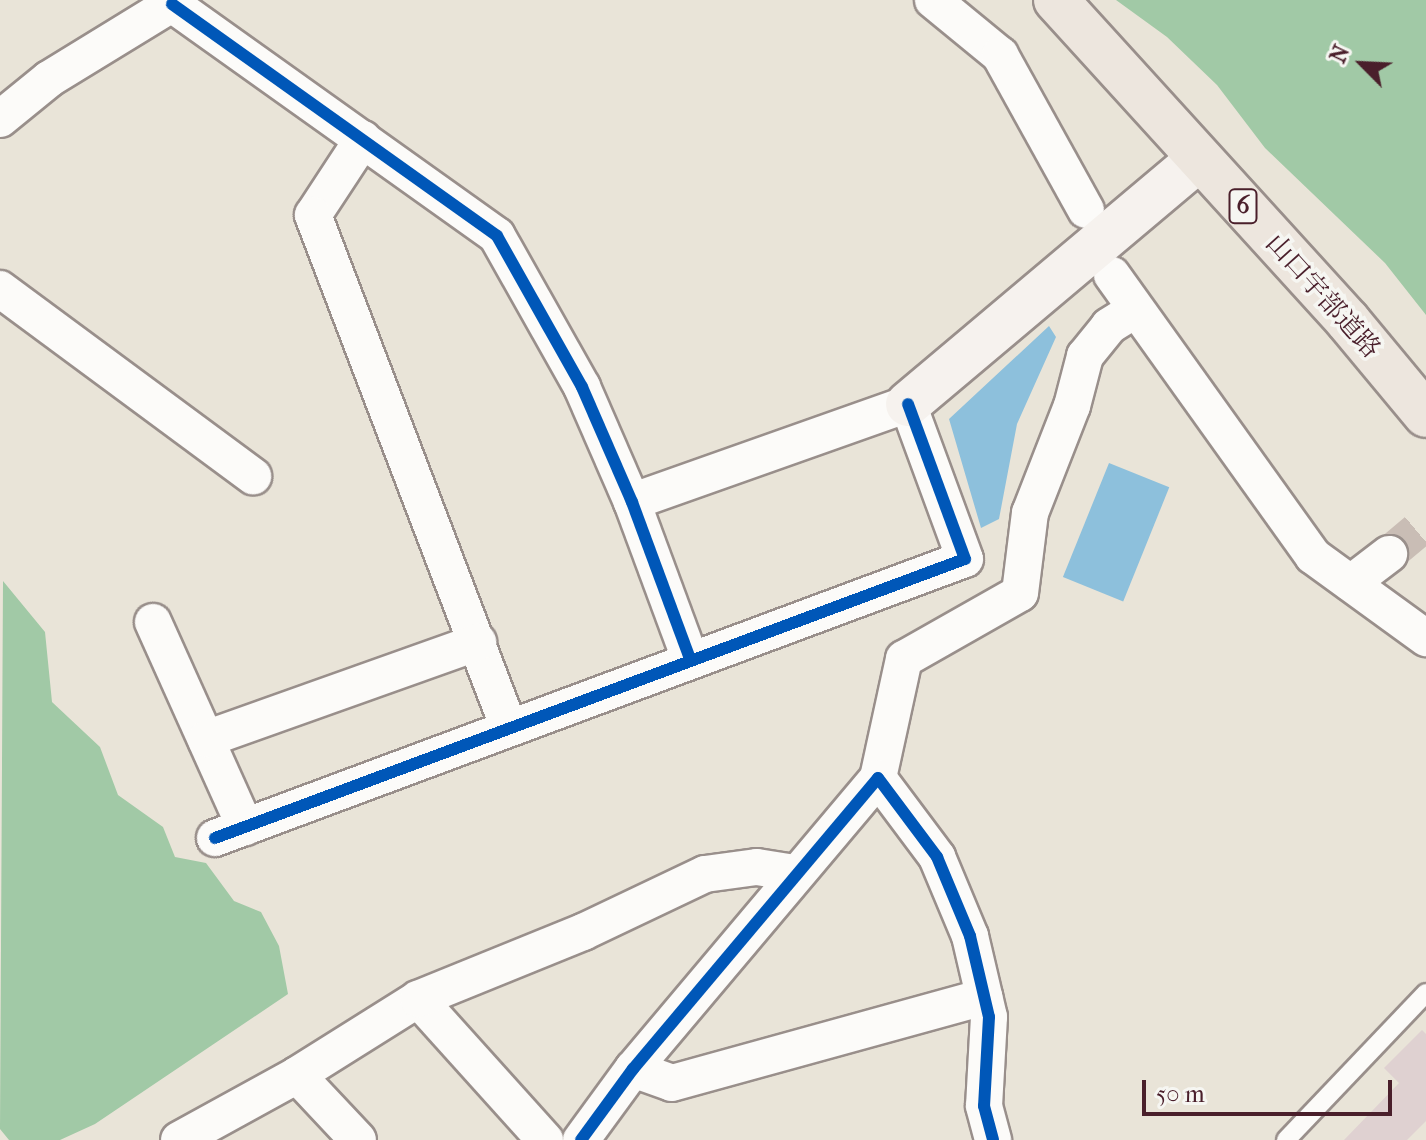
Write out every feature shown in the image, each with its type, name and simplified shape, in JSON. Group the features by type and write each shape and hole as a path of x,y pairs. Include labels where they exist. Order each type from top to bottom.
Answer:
{"main road":[{"name":"山口宇部道路","path":"1056,0 1348,321 1426,415"}],"street":[{"path":"933,0 1000,55 1086,210"},
{"path":"0,119 49,79 175,2 497,236 582,387 632,502 690,659"},
{"path":"363,139 313,215 509,728"},
{"path":"632,502 908,404 1199,159"},
{"path":"1112,275 1133,311 1313,556 1426,638"},
{"path":"0,289 253,476"},
{"path":"581,1140 633,1069 878,778 904,659 1020,593 1030,513 1085,356 1109,326 1133,311"},
{"path":"153,622 206,739 230,832 965,559 908,404"},
{"path":"1351,583 1389,554"},
{"path":"206,739 478,642"},
{"path":"878,778 937,857 970,936 989,1017 984,1106 993,1140"},
{"path":"179,1140 297,1075 418,999 583,932 705,874 757,867 795,873"},
{"path":"633,1069 672,1083 984,997"},
{"path":"418,999 545,1140"},
{"path":"297,1075 358,1140"}],"lane":[{"path":"1286,1140 1426,993"}],"green space":[{"path":"1116,0 1426,0 1426,315 1385,263 1265,148 1217,85 1167,37"},
{"path":"3,581 45,632 52,702 100,747 118,795 163,827 175,857 206,863 234,901 261,912 279,946 288,994 95,1124 60,1140 9,1140 0,1129"}],"water":[{"path":"1049,326 1056,337 1017,424 999,519 981,528 949,419"},
{"path":"1109,463 1169,487 1123,601 1063,577"}],"building":[{"path":"1422,1030 1426,1034 1426,1121 1407,1140 1344,1140 1399,1083 1384,1068"}],"tunnel":[{"path":"1389,554 1426,523"}],"cycle path":[{"path":"172,4 497,236 582,387 632,502 690,659"},
{"path":"215,838 965,559 908,404"},
{"path":"581,1140 633,1069 878,778 937,857 970,936 989,1017 984,1106 993,1140"}]}
